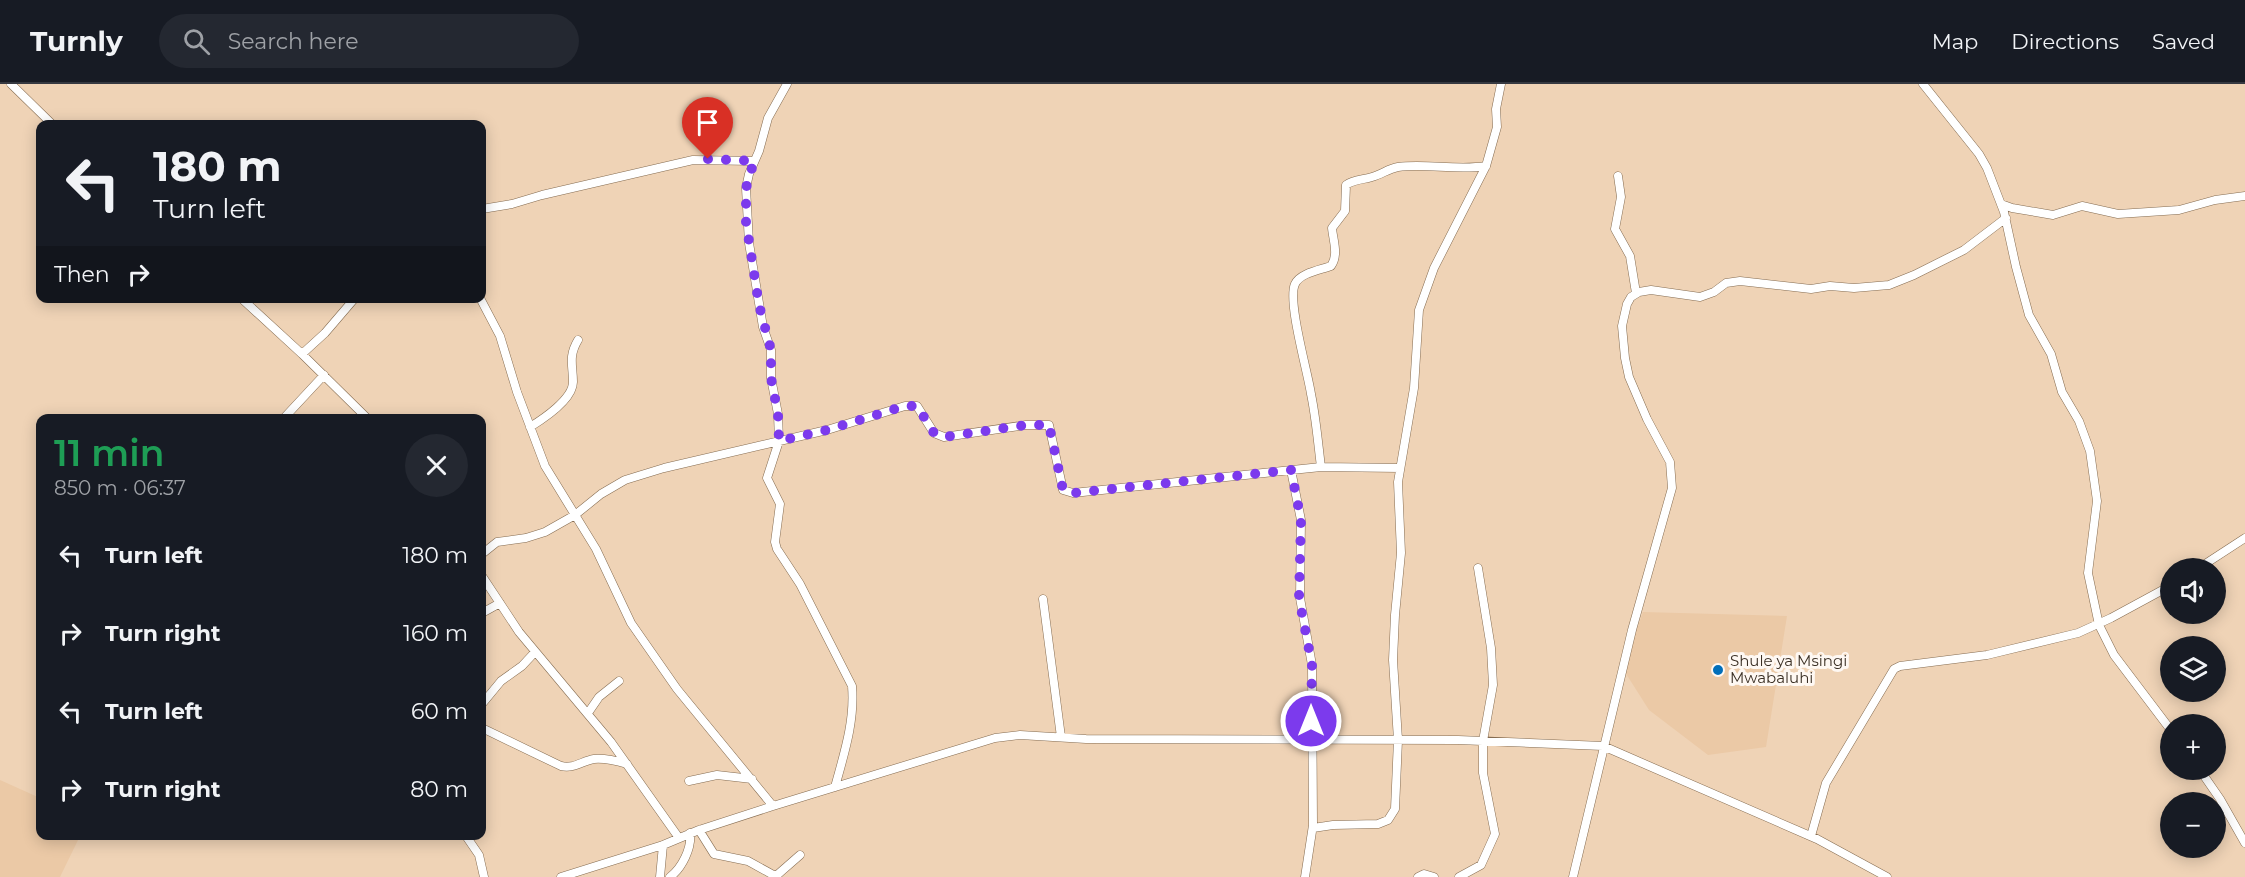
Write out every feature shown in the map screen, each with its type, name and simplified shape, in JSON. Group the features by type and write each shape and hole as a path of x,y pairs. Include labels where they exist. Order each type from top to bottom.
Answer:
{"street":[{"path":"11,84 48,120"},
{"path":"787,84 770,112 754,161 746,188 746,222 759,305 771,350 771,378 778,414 779,441 767,478 780,504 775,542 777,549 800,584 852,686 854,704 835,787"},
{"path":"1313,828 1378,824 1388,820 1395,809 1398,740 1393,660 1401,553 1398,496 1400,468 1415,376 1414,355 1419,310 1434,268 1486,166 1497,127 1496,109 1501,84"},
{"path":"1923,84 1979,154 2001,204 2029,315 2051,354 2062,392 2079,422 2090,451 2097,501 2088,573 2098,625 2114,655 2160,716"},
{"path":"486,208 693,160 754,161"},
{"path":"1321,467 1293,288 1298,279 1330,266 1334,262 1332,228 1346,211 1346,185 1400,167 1455,169 1486,166"},
{"path":"1618,176 1621,197 1615,229 1630,256 1636,293"},
{"path":"2001,204 2028,212 2053,214 2082,206 2118,214 2179,210 2215,200 2245,196"},
{"path":"1573,877 1632,630 1672,488 1670,462 1647,419 1629,377 1622,326 1627,304 1636,293 1652,290 1700,297 1714,292 1726,283 1740,281 1811,289 1830,286 1854,288 1888,285 1964,250 2006,218"},
{"path":"246,303 363,414"},
{"path":"302,354 351,303"},
{"path":"483,303 500,336 517,392 545,466 596,549 639,636 682,695 773,806"},
{"path":"530,427 548,414 570,392 573,381 571,357 578,340"},
{"path":"288,414 324,375"},
{"path":"486,551 497,542 538,535 575,514 625,480 664,468 827,430 905,406 917,406 934,433 944,437 1026,425 1049,425 1063,490 1073,493 1321,467 1400,468"},
{"path":"1291,470 1301,520 1299,598 1312,665 1313,828 1305,877"},
{"path":"2214,558 2245,538"},
{"path":"1459,877 1481,865 1494,838 1494,824 1484,773 1483,741 1493,685 1491,648 1478,568"},
{"path":"486,582 535,652 588,713 627,764 679,838"},
{"path":"1811,836 1826,783 1894,669 1900,666 2004,652 2069,636 2098,625 2160,591"},
{"path":"1043,599 1061,738"},
{"path":"486,611 500,603"},
{"path":"486,699 501,681 522,666 535,652"},
{"path":"588,713 599,697 619,681"},
{"path":"486,730 561,766 572,767 591,759 627,764"},
{"path":"561,877 663,845 694,832 773,806 995,738 1020,735 1061,738 1483,741 1603,746 1811,836 1849,854 1887,877"},
{"path":"689,781 717,775 752,779"},
{"path":"2207,780 2245,843"},
{"path":"694,832 714,854 748,861 777,877 800,855"},
{"path":"670,877 677,871 690,846 694,832"},
{"path":"469,840 479,855 484,877"},
{"path":"660,877 663,845"},
{"path":"757,877 761,868"},
{"path":"1418,877 1424,874 1434,877"}],"shaded area":[{"path":"1643,612 1787,616 1766,747 1708,755 1649,710 1623,669"},
{"path":"0,780 36,796 36,840 78,840 60,877 0,877"}],"place":[{"name":"Shule ya Msingi Mwabaluhi","path":"1718,670"}],"route":[{"path":"708,159 754,161 748,174 746,188 746,222 759,305 772,356 771,378 778,414 779,441 827,430 905,406 917,406 934,433 944,437 1026,425 1049,425 1061,483 1063,490 1067,492 1291,470 1301,520 1299,598 1312,665 1311,721"}]}
